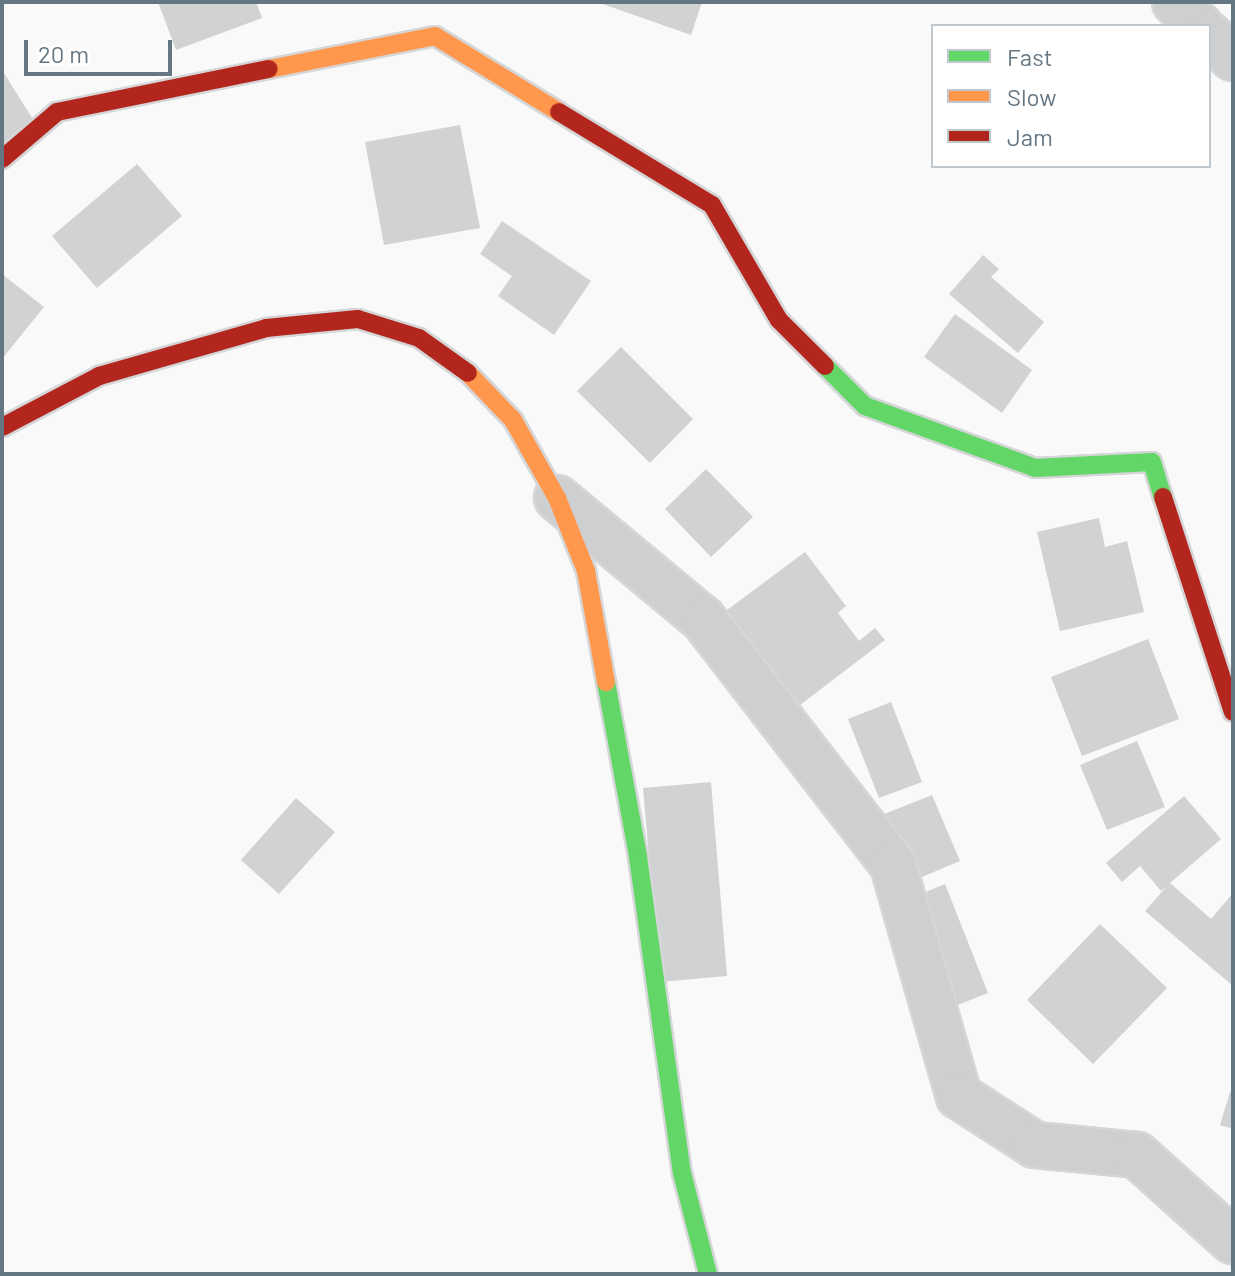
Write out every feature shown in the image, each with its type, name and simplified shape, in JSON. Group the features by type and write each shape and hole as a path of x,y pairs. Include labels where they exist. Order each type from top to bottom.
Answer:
{"street":[{"path":"1175,2 1198,24"},
{"path":"2,159 57,112 435,36 712,205 779,320 865,406 1035,468 1152,462 1233,712"},
{"path":"1211,37 1233,58"},
{"path":"2,427 99,376 266,328 358,319 419,338 478,380 513,420 557,498 586,571 606,665 682,1173 708,1274"},
{"path":"557,498 703,619 893,865 959,1096 1035,1145 1137,1155 1233,1241"}],"building":[{"path":"158,2 256,2 262,18 176,50"},
{"path":"597,2 702,2 691,35"},
{"path":"2,70 41,132 2,157"},
{"path":"460,125 480,228 384,245 365,142"},
{"path":"137,164 182,216 97,288 52,236"},
{"path":"502,221 591,281 554,335 498,296 512,276 480,254"},
{"path":"983,255 999,269 991,277 1044,322 1018,353 949,294"},
{"path":"2,274 44,307 2,359"},
{"path":"955,314 1032,370 1002,413 924,357"},
{"path":"621,347 693,419 650,463 577,391"},
{"path":"706,469 753,517 711,557 665,509"},
{"path":"1099,518 1105,547 1127,541 1144,612 1060,631 1037,532"},
{"path":"805,552 846,606 838,613 859,641 875,628 885,640 791,712 719,616"},
{"path":"1148,639 1179,719 1082,756 1051,677"},
{"path":"891,702 922,782 879,798 848,719"},
{"path":"1137,741 1165,807 1107,830 1080,765"},
{"path":"711,782 727,976 660,982 643,788"},
{"path":"932,795 960,861 910,882 882,815"},
{"path":"1184,796 1221,839 1170,883 1211,919 1233,893 1233,986 1145,911 1167,886 1161,891 1140,866 1122,882 1106,863"},
{"path":"296,798 335,832 279,894 241,860"},
{"path":"945,884 988,993 950,1008 894,905"},
{"path":"1100,924 1167,988 1093,1064 1027,1000"},
{"path":"1230,1092 1233,1093 1233,1129 1220,1125"}],"traffic: fast":[{"path":"825,366 865,406 1035,468 1152,462 1163,497"},
{"path":"606,682 638,857 682,1173 708,1274"}],"traffic: slow":[{"path":"269,69 435,36 559,112"},
{"path":"468,373 513,420 557,498 586,571 606,682"}],"traffic: jam":[{"path":"2,159 57,112 269,69"},
{"path":"559,112 712,205 779,320 825,366"},
{"path":"2,427 99,376 266,328 358,319 419,338 468,373"},
{"path":"1163,497 1233,712"}]}
